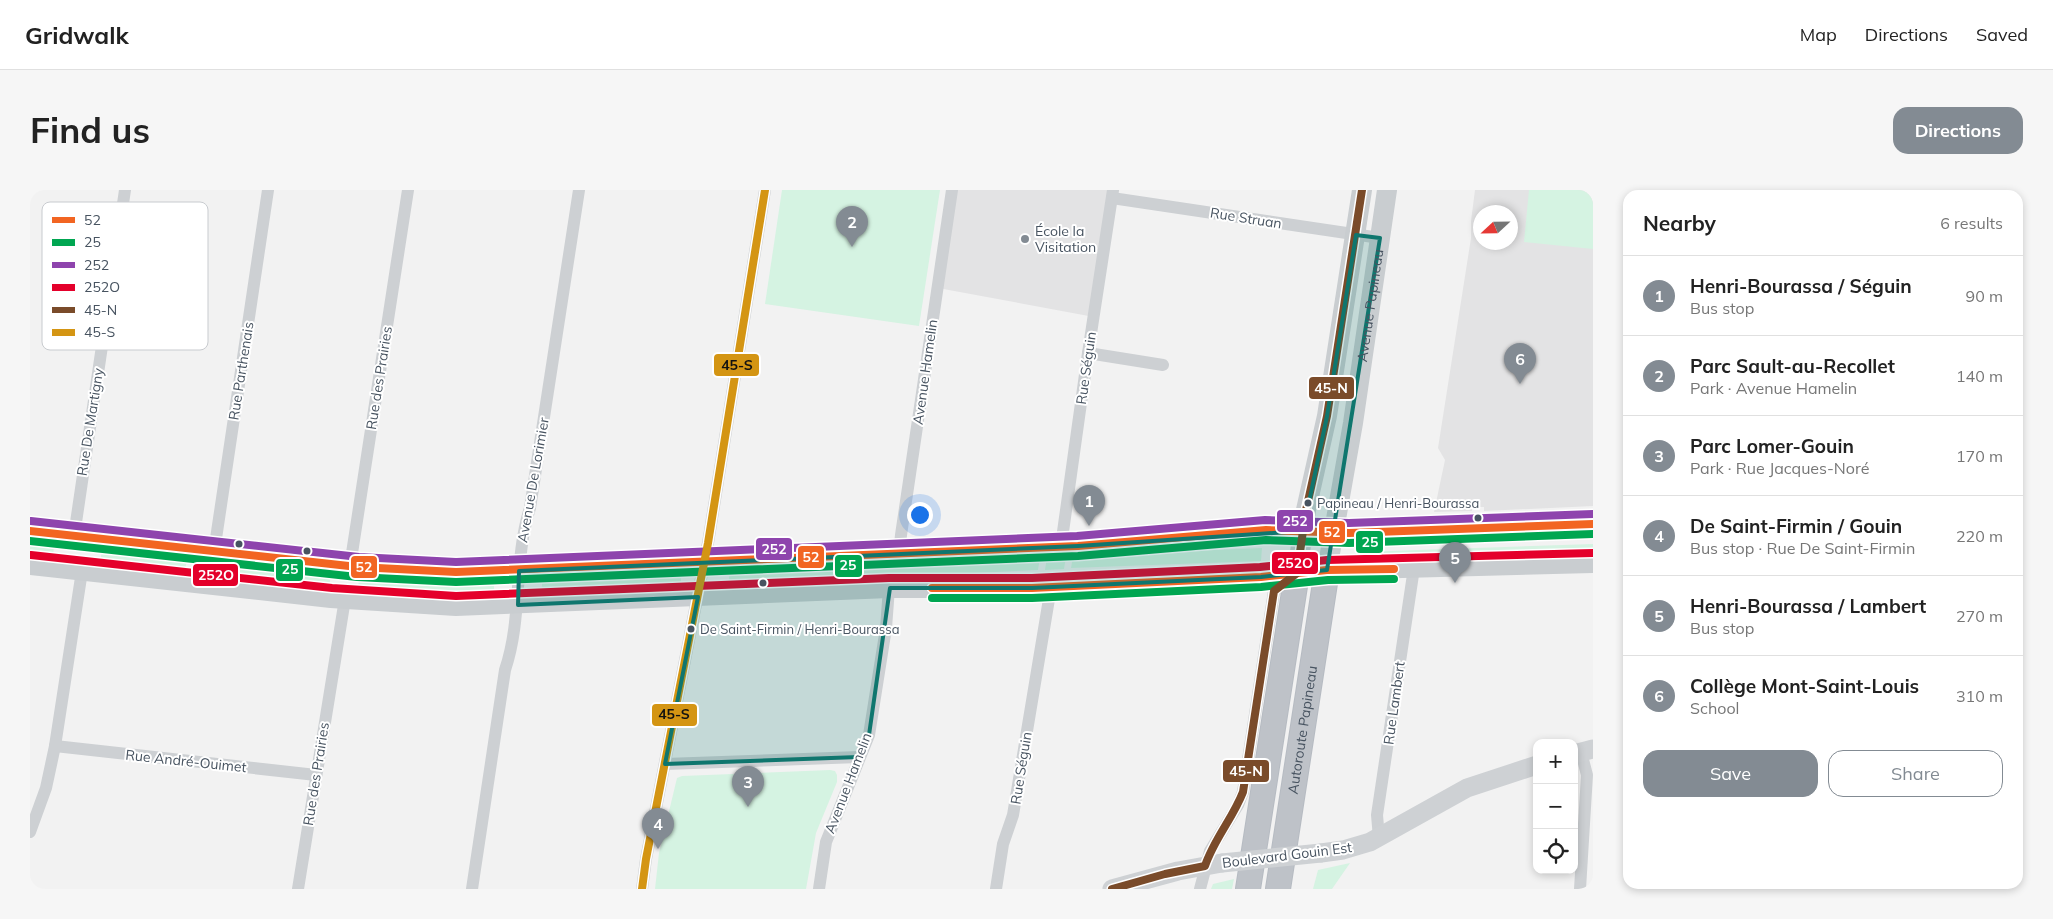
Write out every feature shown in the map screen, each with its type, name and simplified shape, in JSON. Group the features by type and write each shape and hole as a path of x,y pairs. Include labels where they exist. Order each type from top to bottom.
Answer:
{"highway":[{"name":"Autoroute Papineau","path":"1278,889 1327,570"},
{"path":"1248,889 1297,573"}],"main road":[{"name":"Avenue Papineau","path":"1297,573 1306,510 1327,416 1362,190"},
{"name":"Avenue Papineau","path":"1327,570 1353,423 1387,190"},
{"path":"30,531 350,566 429,572 519,571 1062,546 1266,530 1303,530 1334,533 1593,524"},
{"path":"30,566 345,599 444,606 518,605 889,588 1051,587 1261,577 1327,570 1593,563"}],"street":[{"name":"Rue Parthenais","path":"214,552 268,190"},
{"name":"Rue des Prairies","path":"350,566 408,190"},
{"name":"Avenue De Lorimier","path":"472,889 505,670 512,651 518,605 522,538 530,508 579,190"},
{"path":"642,889 646,859 704,563 765,190"},
{"name":"Avenue Hamelin","path":"899,554 952,190"},
{"name":"Rue Struan","path":"1113,194 1380,238"},
{"name":"Rue Séguin","path":"1062,546 1088,353 1113,194"},
{"name":"Rue De Martigny","path":"74,536 101,350"},
{"path":"1088,353 1162,365"},
{"name":"Rue Lambert","path":"1379,838 1377,815 1414,568"},
{"path":"30,832 46,788 55,746 82,571"},
{"path":"1200,889 1214,864 1210,851 1238,805 1242,792 1274,590 1297,573"},
{"name":"Rue Séguin","path":"996,889 1004,840 1013,814 1051,587"},
{"name":"Avenue Hamelin","path":"819,889 826,842 868,735 886,628 889,588"},
{"name":"Rue des Prairies","path":"298,889 345,599"},
{"name":"Rue André-Ouimet","path":"55,746 316,775"},
{"path":"1580,889 1587,775 1583,752"},
{"path":"665,764 859,757"},
{"name":"Boulevard Gouin Est","path":"1112,889 1165,874 1214,864 1321,853 1353,847 1379,838 1467,788 1533,766"}],"highlighted area":[{"path":"1356,235 1380,238 1327,570 1261,577 1032,588 890,588 869,735 859,757 665,764 698,597 518,605 519,571 1078,546 1303,531 1327,416"}],"shaded area":[{"name":"École la Visitation","path":"952,190 1112,190 1094,317 938,288"},
{"path":"1475,190 1593,190 1593,506 1484,511 1484,507 1472,507 1472,511 1434,512 1445,460 1438,448 1471,238 1473,206 1473,250 1518,250 1518,205 1473,205"}],"green space":[{"path":"782,190 940,190 919,326 765,304"},
{"path":"1529,190 1593,190 1593,249 1524,242"},
{"path":"30,542 54,545 53,558 30,555"},
{"path":"1593,544 1593,550 1360,557 1358,554 1360,552"},
{"path":"1262,548 1261,561 1071,568 1073,556"},
{"path":"102,550 187,559 185,571 100,563"},
{"path":"1040,557 1038,570 729,584 729,572"},
{"path":"1047,557 1066,557 1064,569 1045,570"},
{"path":"234,564 331,575 329,587 233,576"},
{"path":"681,574 681,586 542,593 542,580"},
{"path":"359,578 409,581 494,582 494,595 414,594 358,589"},
{"path":"835,771 837,782 816,833 806,889 655,889 659,853 677,778 682,776"},
{"path":"1350,863 1332,889 1313,889 1318,870"},
{"path":"1234,879 1232,889 1211,889 1213,884"}],"transit line":[{"name":"45-S","path":"642,889 646,859 708,543 765,190"},
{"name":"45-N","path":"1112,889 1165,874 1205,866 1213,847 1243,792 1274,591 1297,573 1306,510 1327,416 1362,190"},
{"name":"252","path":"31,521 359,557 456,562 1077,536 1265,520 1349,523 1593,514"},
{"name":"52","path":"30,531 358,567 456,572 1078,546 1266,530 1349,533 1593,524"},
{"name":"25","path":"30,541 357,577 456,582 1078,556 1266,540 1349,543 1593,534"},
{"name":"252O","path":"31,555 332,588 456,596 889,578 1032,578 1260,567 1327,560 1593,553"},
{"name":"52","path":"932,588 1032,588 1261,577 1327,570 1394,569"},
{"name":"25","path":"932,598 1032,598 1261,587 1328,580 1394,579"}],"place":[{"name":"École la Visitation","path":"1025,239"},
{"name":"Parc Sault-au-Recollet","path":"852,247"},
{"name":"Collège Mont-Saint-Louis","path":"1520,384"},
{"name":"Papineau / Henri-Bourassa","path":"1308,503"},
{"name":"Henri-Bourassa / Séguin","path":"1089,526"},
{"name":"Henri-Bourassa / Lambert","path":"1455,583"},
{"name":"De Saint-Firmin / Henri-Bourassa","path":"691,629"},
{"name":"Parc Lomer-Gouin","path":"748,807"},
{"name":"De Saint-Firmin / Gouin","path":"658,849"}]}
